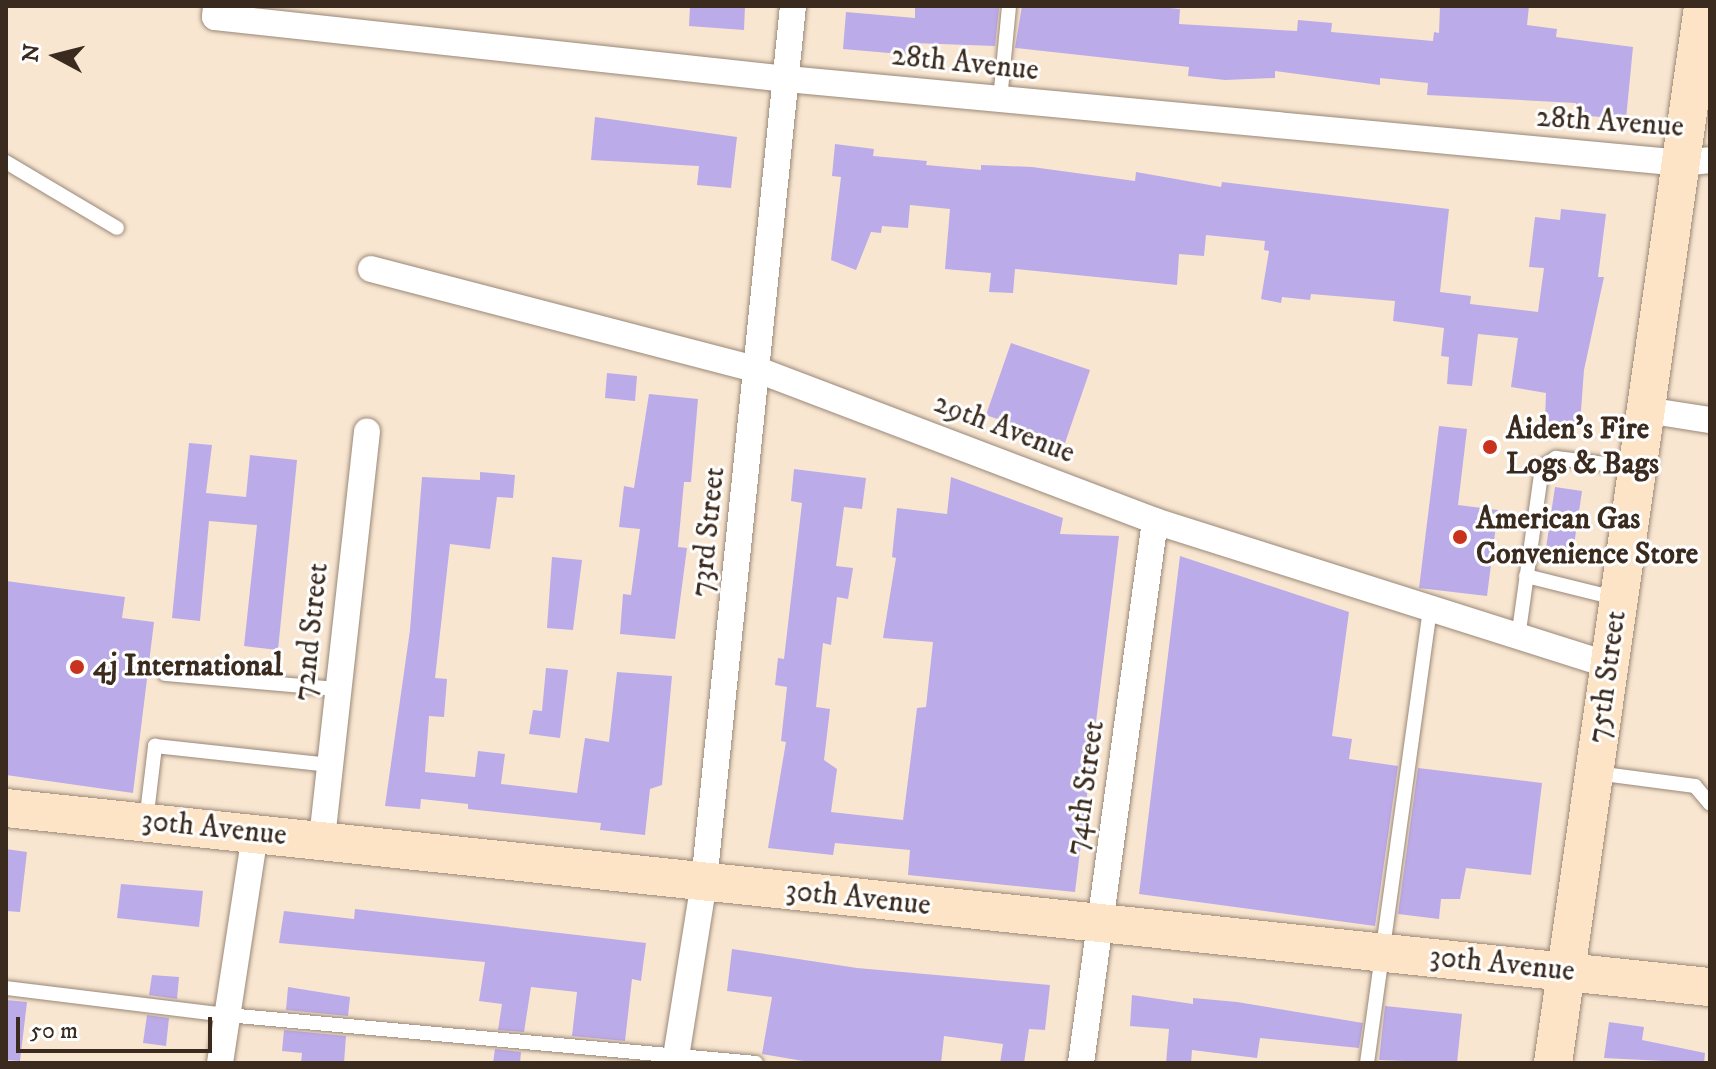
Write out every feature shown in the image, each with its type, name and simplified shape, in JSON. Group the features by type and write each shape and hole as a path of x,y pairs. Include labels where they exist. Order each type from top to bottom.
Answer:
{"street":[{"name":"73rd Street","path":"676,1059 704,882 793,6"},
{"name":"75th Street","path":"1553,1063 1646,410 1696,162 1703,6"},
{"name":"28th Avenue","path":"216,11 787,79 1696,162"},
{"name":"29th Avenue","path":"371,269 758,370 1155,521 1430,611 1610,665"},
{"path":"1646,410 1710,420"},
{"name":"72nd Street","path":"322,839 367,431"},
{"name":"74th Street","path":"1081,1063 1155,521"},
{"name":"30th Avenue","path":"6,808 1710,987"},
{"path":"220,1063 255,833"}],"lane":[{"path":"1000,100 1009,6"},
{"path":"6,162 117,228"},
{"path":"1518,638 1542,467 1556,458 1638,468"},
{"path":"1526,576 1620,599"},
{"path":"1367,1063 1430,611"},
{"path":"165,674 338,689"},
{"path":"146,822 155,746 330,765"},
{"path":"1595,773 1695,786 1710,804"},
{"path":"6,988 227,1015 676,1059 756,1063"}],"building":[{"path":"690,6 745,6 744,30 689,26"},
{"path":"915,6 999,8 995,46 913,43 912,55 843,49 846,12 915,18"},
{"path":"1022,6 1148,6 1180,9 1179,24 1297,31 1298,20 1332,23 1331,32 1433,41 1434,32 1439,33 1440,6 1529,6 1527,25 1557,29 1556,37 1633,47 1626,119 1576,115 1576,103 1427,95 1428,83 1380,78 1380,85 1275,71 1275,78 1225,80 1188,76 1189,67 1015,48"},
{"path":"595,117 737,137 731,188 697,185 699,166 591,160"},
{"path":"835,144 874,149 873,156 927,161 926,165 981,170 981,165 1032,167 1135,181 1136,172 1221,187 1222,182 1449,209 1440,292 1471,296 1470,304 1538,312 1544,268 1529,267 1535,217 1560,220 1561,209 1606,214 1598,277 1604,277 1584,370 1580,424 1545,421 1546,393 1511,387 1518,338 1478,334 1472,386 1447,384 1449,357 1441,356 1444,328 1393,321 1395,301 1311,294 1310,300 1282,297 1281,303 1261,299 1269,251 1264,250 1265,241 1206,235 1204,256 1179,254 1177,285 1015,269 1013,293 989,292 991,273 945,269 950,209 910,205 908,228 882,226 881,233 871,232 856,270 831,260 841,177 832,176"},
{"path":"1011,343 1090,370 1065,443 986,415"},
{"path":"607,373 637,376 635,401 605,398"},
{"path":"649,394 698,399 691,482 684,482 678,547 687,548 675,639 620,634 623,594 631,595 640,529 619,527 624,486 634,488"},
{"name":"American Gas Convenience Store","path":"1439,426 1467,429 1458,505 1498,510 1487,596 1419,588"},
{"path":"189,443 212,445 206,493 246,497 250,455 297,460 278,650 244,646 257,525 209,521 200,621 172,618"},
{"path":"794,469 866,478 862,509 844,507 836,566 853,568 848,599 837,597 831,645 823,643 816,707 830,709 824,760 837,769 831,812 903,820 917,708 926,707 933,642 883,638 896,558 892,557 897,508 947,514 951,477 1063,518 1060,534 1119,536 1075,892 908,875 910,850 835,843 833,855 768,848 786,742 781,741 787,687 775,685 778,658 784,659 802,503 791,501"},
{"path":"480,472 515,475 513,498 497,497 490,549 450,544 435,678 447,679 444,717 429,716 425,772 475,777 478,751 505,754 501,784 577,793 585,738 609,742 617,672 672,676 662,785 650,789 645,835 600,830 601,823 468,809 468,804 421,799 420,809 385,806 410,630 422,477 480,480"},
{"path":"1555,487 1582,491 1573,552 1546,548"},
{"path":"1180,556 1349,612 1332,736 1352,739 1349,759 1398,766 1375,926 1139,894"},
{"path":"552,557 582,560 573,630 547,628"},
{"name":"4j International","path":"6,581 125,597 122,618 154,622 133,793 6,775"},
{"path":"546,668 568,670 560,738 529,734 533,710 542,711"},
{"path":"1418,768 1542,783 1531,875 1466,868 1460,899 1441,899 1439,919 1398,914"},
{"path":"6,849 27,852 20,912 6,911"},
{"path":"121,884 203,891 199,927 117,918"},
{"path":"355,909 646,943 641,981 632,979 625,1041 572,1036 577,992 531,987 524,1032 498,1030 502,1004 479,1001 485,962 279,943 284,911 354,919"},
{"path":"732,949 857,968 1050,985 1045,1030 1029,1029 1024,1063 1000,1063 1003,1044 944,1036 941,1063 815,1063 762,1054 772,997 727,991"},
{"path":"152,975 179,977 177,999 149,995"},
{"path":"288,987 350,997 348,1016 286,1010"},
{"path":"1132,995 1193,1004 1193,998 1237,1002 1363,1023 1359,1048 1260,1038 1257,1058 1192,1050 1191,1063 1166,1063 1169,1029 1130,1026"},
{"path":"6,1000 27,1002 20,1061 6,1060"},
{"path":"1385,1006 1462,1014 1457,1063 1379,1060"},
{"path":"147,1015 169,1018 166,1046 143,1043"},
{"path":"1609,1022 1644,1027 1642,1040 1705,1053 1704,1063 1604,1058"},
{"path":"284,1030 346,1036 344,1063 301,1063 302,1053 282,1051"},
{"path":"495,1049 521,1052 520,1063 493,1063"}],"place":[{"name":"Aiden’s Fire Logs & Bags","path":"1490,447"},
{"name":"American Gas Convenience Store","path":"1460,537"},
{"name":"4j International","path":"77,667"}]}
